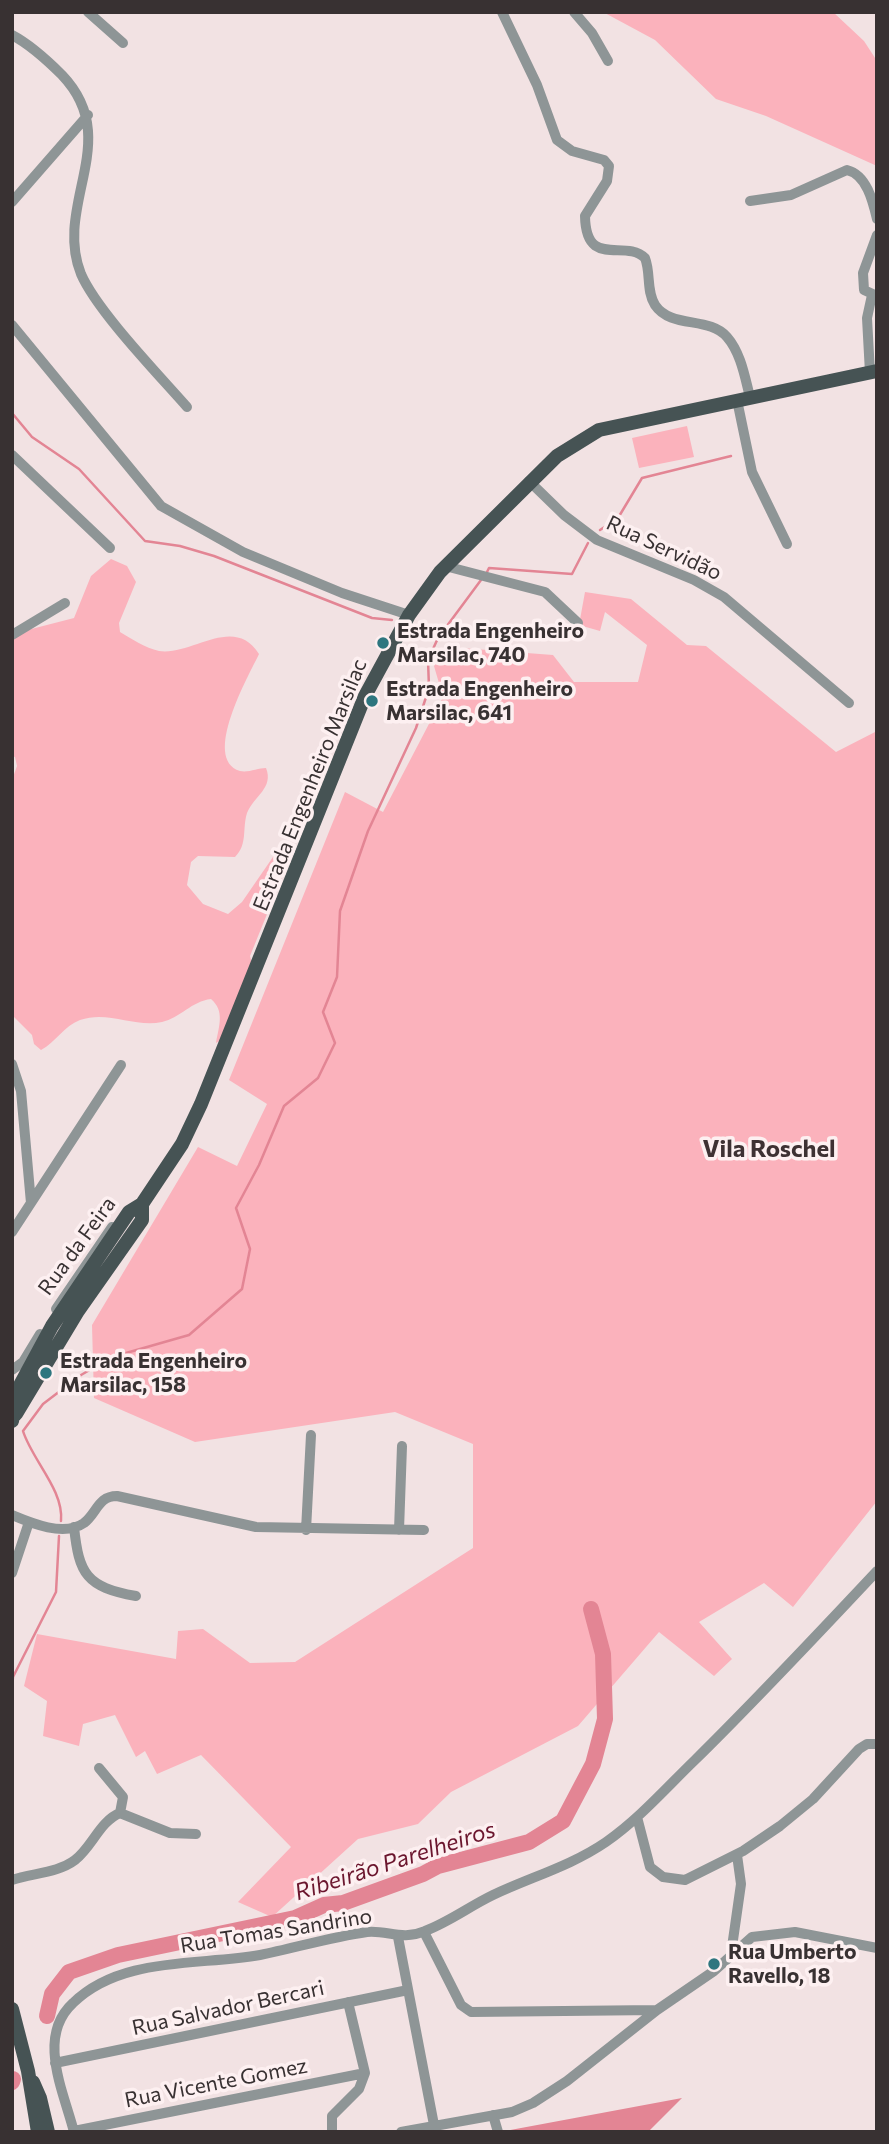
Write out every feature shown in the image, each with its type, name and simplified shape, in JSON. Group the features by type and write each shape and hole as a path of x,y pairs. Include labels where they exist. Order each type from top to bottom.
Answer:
{"main road":[{"name":"Estrada Engenheiro Marsilac","path":"13,1420 27,1363 129,1212 145,1200 182,1144 201,1104 358,713 409,615 445,566 529,481 580,439 599,430 873,372"},
{"name":"Estrada Engenheiro Marsilac","path":"23,1387 142,1220 145,1200"},
{"path":"23,1387 27,1363"},
{"path":"12,2009 28,2071 38,2132"},
{"path":"28,2071 40,2098 48,2132"}],"street":[{"path":"88,12 123,43"},
{"path":"502,12 537,85 557,140 572,151 599,157 609,166 607,181 585,216 590,237 607,252 634,250 645,258 653,302 665,315 712,327 726,335 738,356 751,472 787,544"},
{"path":"574,12 592,33 608,61"},
{"path":"12,35 45,58 71,84 88,115 88,145 74,232 75,252 81,275 95,297 187,407"},
{"path":"12,202 88,115"},
{"path":"750,201 790,195 847,170 860,176 874,205 877,219"},
{"path":"873,372 867,318 874,295 864,290 862,280 877,235"},
{"path":"13,327 161,506 243,552 333,590 409,615"},
{"path":"12,455 110,548"},
{"name":"Rua Servidão","path":"529,481 564,515 597,540 694,580 724,597 849,703"},
{"path":"445,566 545,592 578,623"},
{"path":"12,635 65,603"},
{"path":"12,1064 20,1091 31,1203"},
{"path":"12,1232 121,1065"},
{"path":"12,1370 27,1363"},
{"path":"306,1530 311,1435"},
{"path":"399,1530 402,1446"},
{"path":"12,1515 29,1522 59,1528 74,1527 85,1522 102,1500 117,1496 240,1524 306,1530 425,1530"},
{"path":"12,1573 29,1522"},
{"path":"74,1527 77,1560 85,1574 102,1586 136,1596"},
{"path":"398,1937 424,1932 492,1895 574,1861 609,1840 637,1817 748,1708 877,1571"},
{"path":"637,1817 648,1862 663,1877 685,1880 737,1855 805,1807 859,1749 867,1744 877,1744"},
{"path":"99,1768 123,1797 120,1813"},
{"path":"120,1813 170,1833 196,1835"},
{"path":"12,1880 59,1868 75,1860 109,1819 120,1813"},
{"path":"731,1954 741,1884 737,1855"},
{"name":"Rua Tomas Sandrino","path":"74,2131 55,2063 53,2045 62,2018 71,2004 113,1977 142,1968 258,1955 371,1932 398,1937 434,2125"},
{"path":"424,1932 461,2004 471,2012 657,2010"},
{"path":"401,2132 512,2112 533,2103 567,2081 657,2010 714,1970 752,1937 795,1932 877,1948"},
{"name":"Rua Salvador Bercari","path":"55,2063 408,1990"},
{"path":"332,2132 332,2116 359,2089 365,2073 348,2003"},
{"name":"Rua Vicente Gomez","path":"74,2131 365,2073"},
{"path":"493,2115 498,2132"}],"shaded area":[{"path":"603,12 833,12 864,41 877,61 877,166 766,116 716,99 655,40"},
{"path":"687,426 694,457 639,468 632,438"},
{"path":"111,559 127,566 136,582 119,623 120,632 159,651 172,651 212,639 237,637 249,643 259,654 231,716 225,751 229,763 240,771 266,768 267,781 247,813 239,852 235,857 198,856 191,862 187,885 203,904 228,914 242,902 273,857 281,853 291,855 250,956 252,964 224,1038 216,1043 220,1014 211,999 162,1022 142,1023 101,1017 80,1020 41,1050 34,1044 32,1035 12,1015 12,780 17,766 15,757 12,756 12,634 74,618 91,576"},
{"path":"585,592 631,599 687,645 706,646 836,752 877,731 877,1501 793,1607 764,1583 699,1622 732,1659 714,1676 659,1632 578,1726 451,1792 418,1824 358,1839 272,1917 238,1902 291,1847 201,1755 157,1774 145,1751 136,1757 115,1715 83,1724 79,1746 43,1736 47,1701 24,1686 37,1634 176,1659 178,1631 203,1629 250,1663 295,1662 473,1548 473,1444 395,1412 195,1442 94,1398 92,1325 198,1147 237,1166 267,1104 229,1080 345,792 383,812 443,697 434,666 448,647 553,655 574,682 638,682 647,645 605,612 600,631 579,625"},
{"path":"682,2098 648,2132 505,2131"}],"waterway":[{"path":"12,413 32,437 79,469 145,541 180,546 214,556 372,618 392,620"},
{"path":"600,530 618,518 642,478 731,456"},
{"path":"487,572 489,568 572,574 588,543"},
{"path":"61,1521 58,1498 23,1431 43,1404 81,1375 112,1357 189,1335 242,1289 250,1249 236,1208 259,1165 284,1106 318,1078 335,1043 323,1012 337,977 340,911 368,831 416,728 429,688 428,660 438,638 481,580"},
{"path":"420,627 442,633"},
{"path":"12,1690 13,1677 56,1592 59,1536"},
{"name":"Ribeirão Parelheiros","path":"47,2016 52,1994 69,1972 118,1955 295,1918 324,1905 343,1903 423,1874 438,1866 529,1842 563,1821 593,1764 605,1719 603,1654 591,1609"}],"place":[{"name":"Estrada Engenheiro Marsilac, 740","path":"383,643"},
{"name":"Estrada Engenheiro Marsilac, 641","path":"372,701"},
{"name":"Estrada Engenheiro Marsilac, 158","path":"46,1373"},
{"name":"Rua Umberto Ravello, 18","path":"714,1964"}],"district":[{"name":"Vila Roschel","path":"769,1149"}]}
